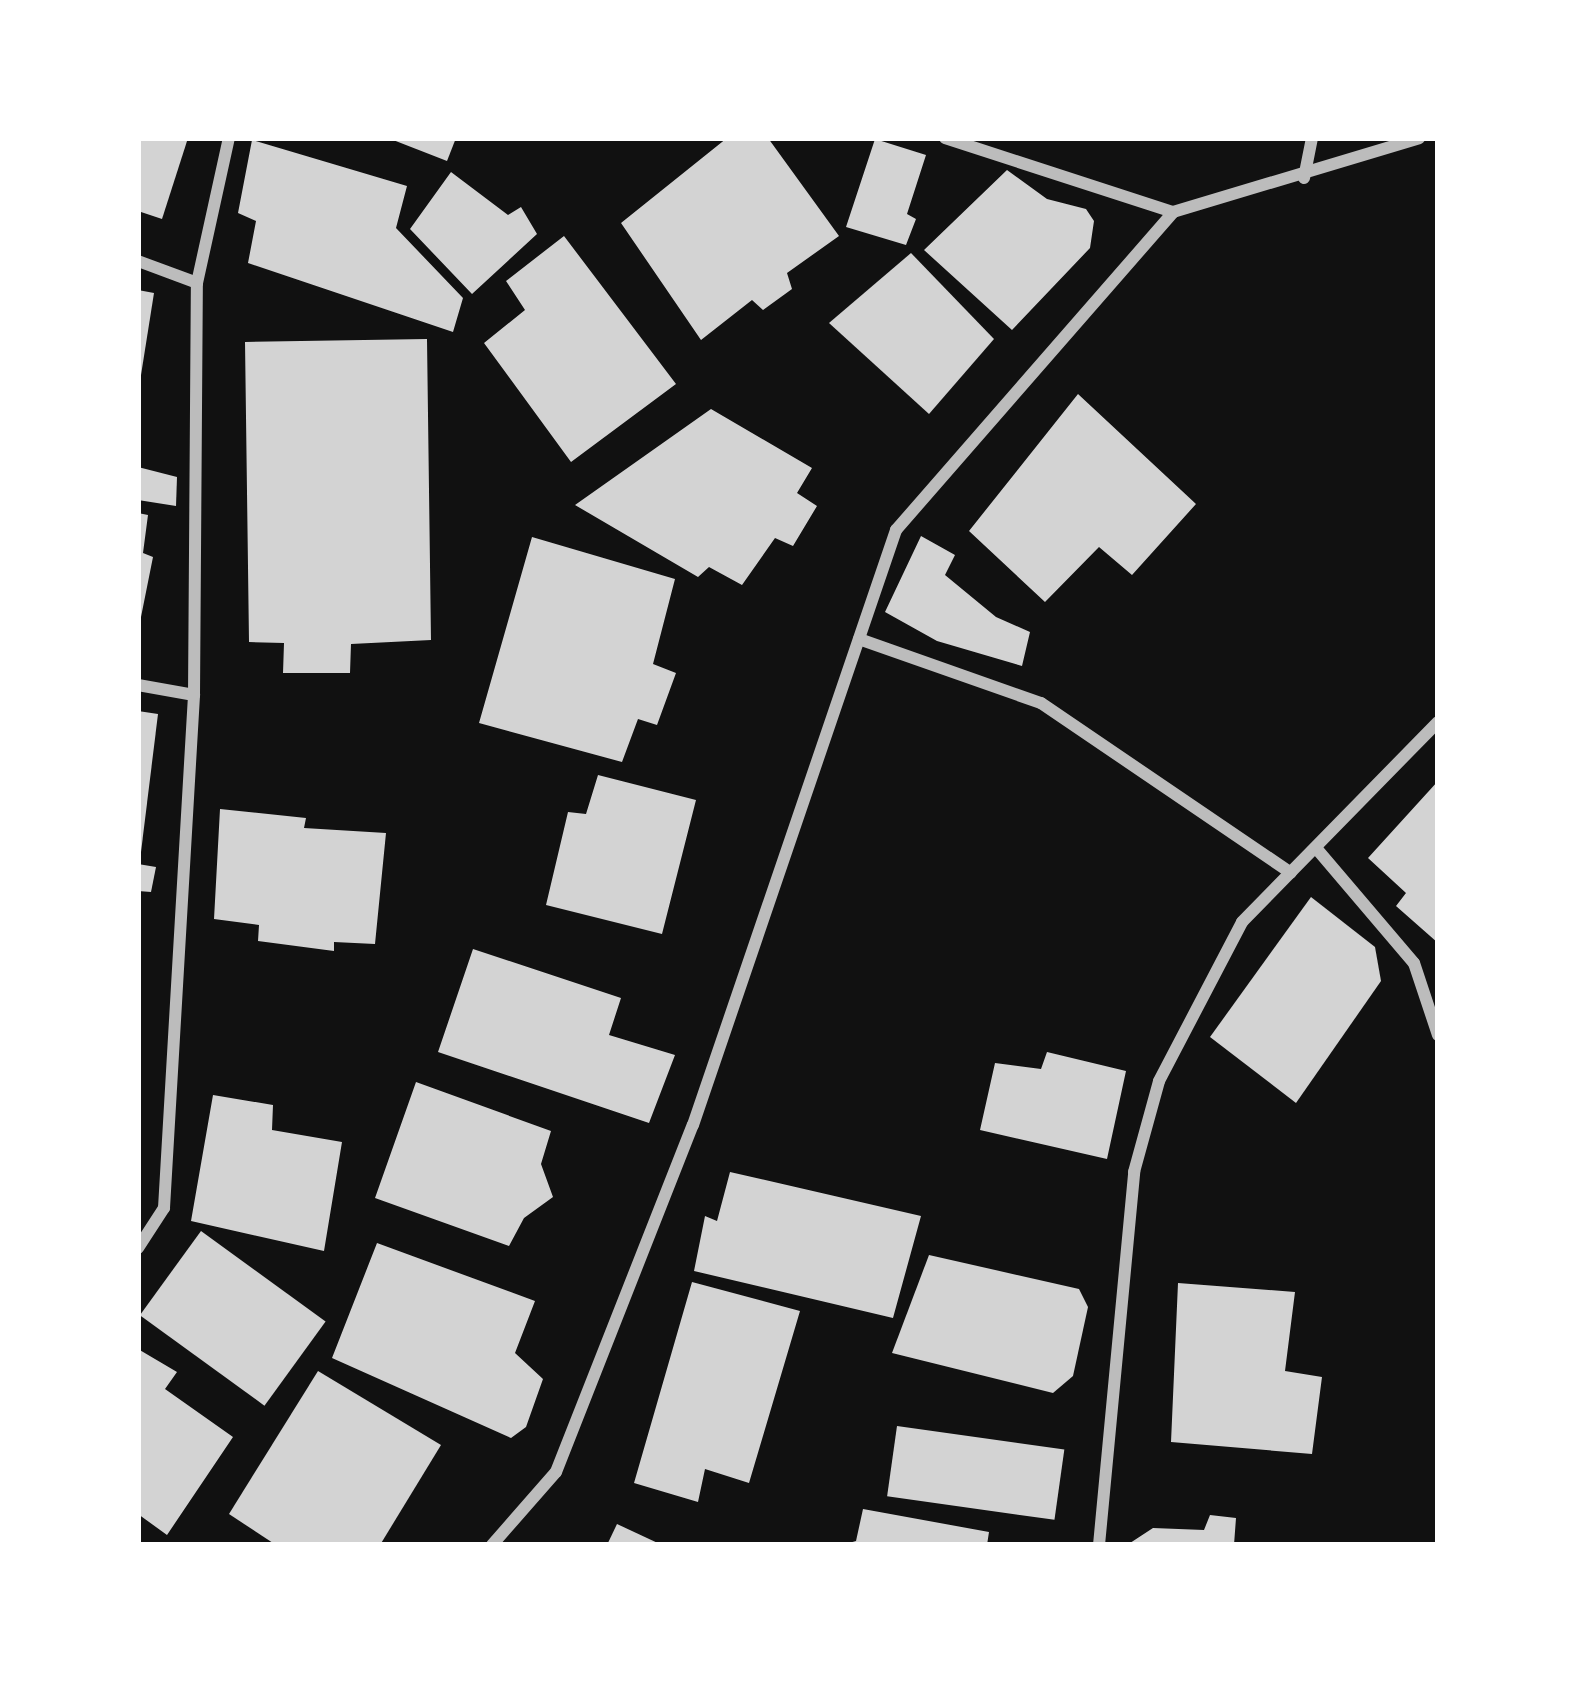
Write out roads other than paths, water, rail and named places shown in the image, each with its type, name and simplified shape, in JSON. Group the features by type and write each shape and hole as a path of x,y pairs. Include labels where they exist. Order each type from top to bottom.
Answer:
{"street":[{"path":"138,1248 164,1208 194,695 197,283 229,138"},
{"path":"945,138 1173,212 1304,178 1419,138"},
{"path":"1304,178 1312,138"},
{"path":"492,1545 556,1472 692,1125 896,530 1173,212"},
{"path":"138,261 197,283"},
{"path":"859,639 1040,703 1291,873"},
{"path":"138,685 194,695"},
{"path":"1099,1545 1134,1172 1159,1081 1242,922 1438,722"},
{"path":"1316,848 1414,963 1438,1035"}]}
